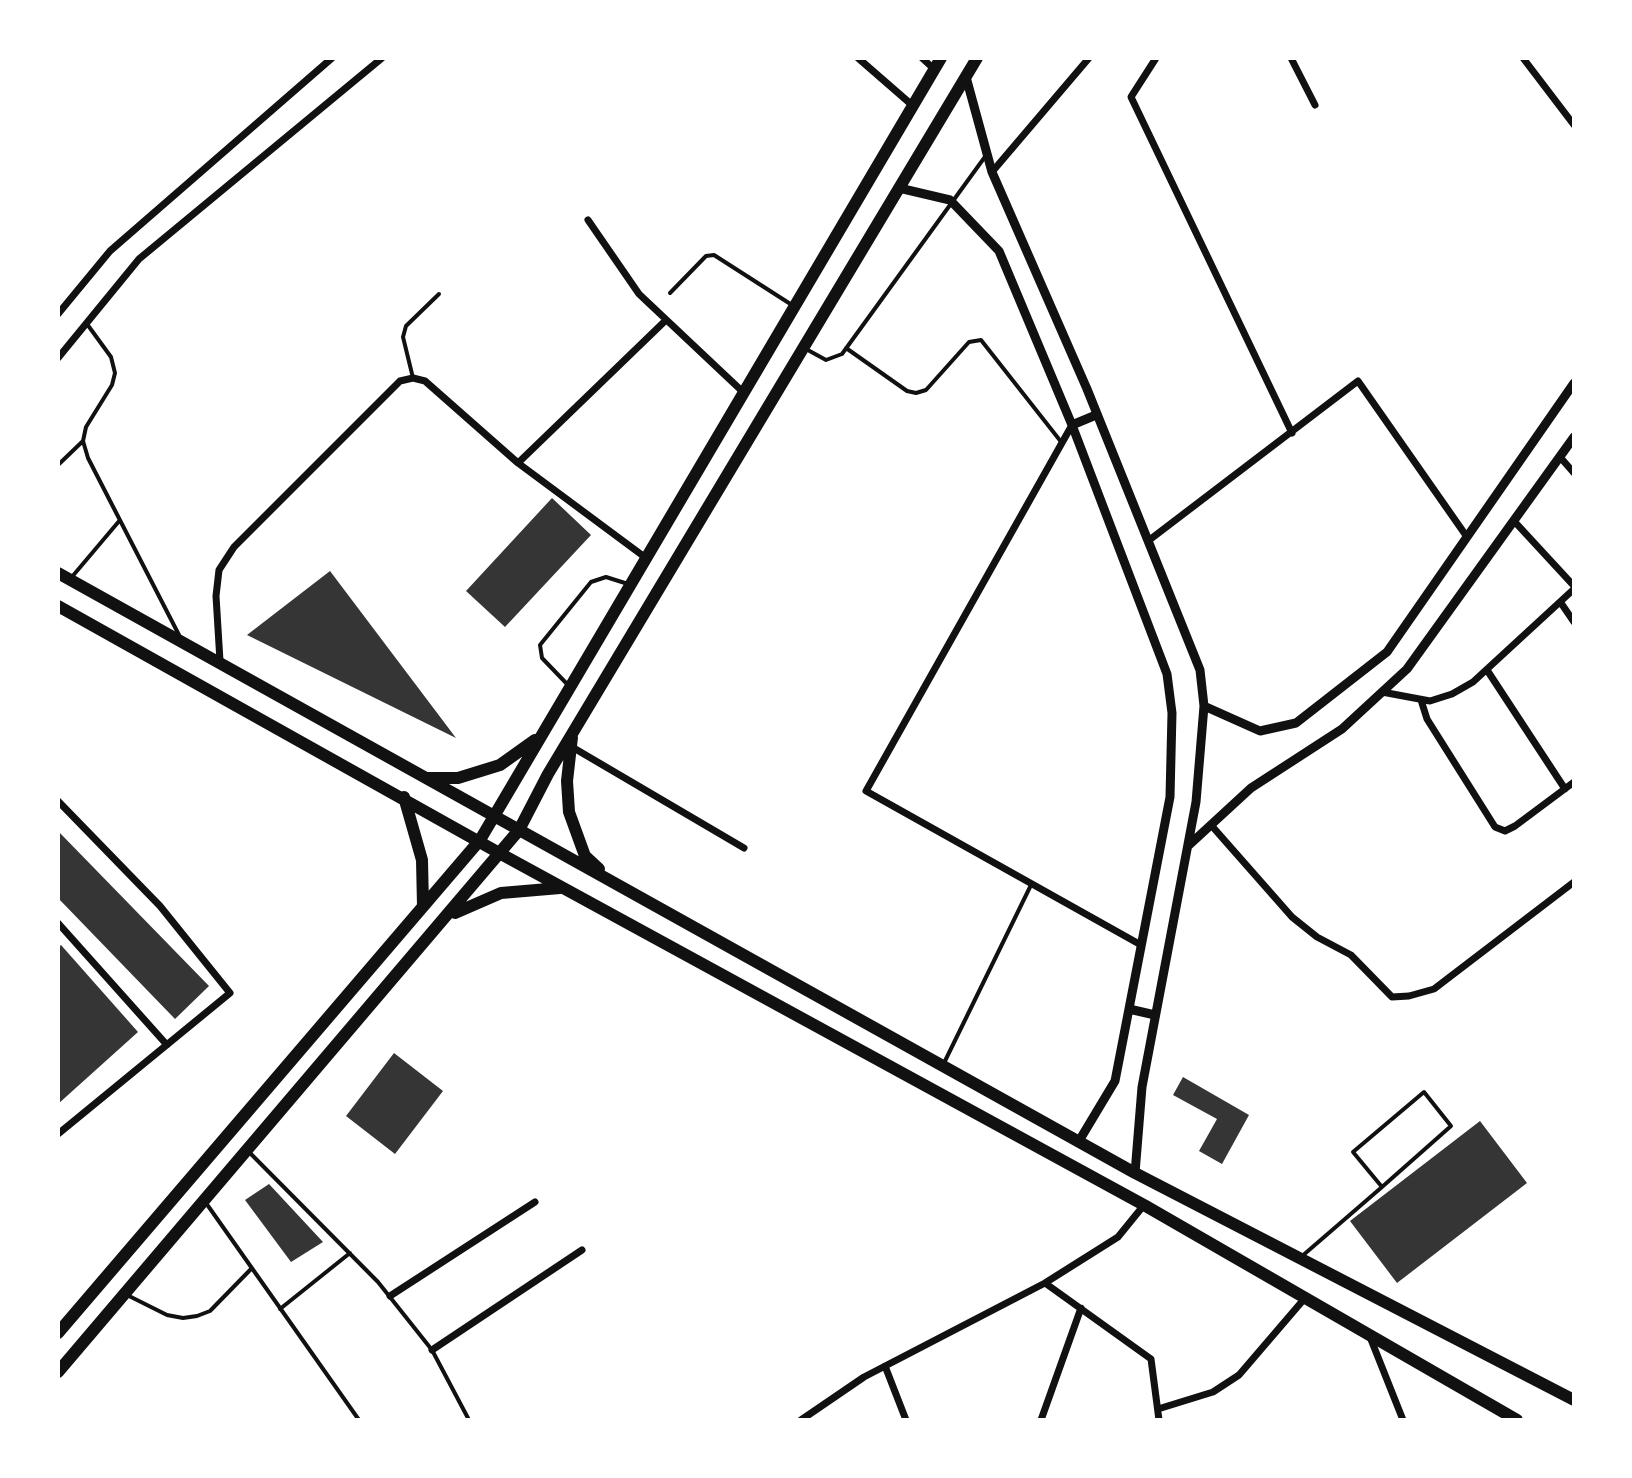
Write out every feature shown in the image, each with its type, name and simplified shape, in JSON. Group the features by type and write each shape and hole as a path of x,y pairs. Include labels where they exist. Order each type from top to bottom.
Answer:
{"highway":[{"path":"58,1372 519,830 573,733 977,58"},
{"path":"58,1333 480,840 938,63"},
{"path":"64,576 1135,1173 1574,1400"},
{"path":"58,606 501,854 1144,1205 1517,1420"},
{"path":"426,778 458,778 500,765 526,749 550,723"},
{"path":"573,733 567,781 574,835 585,856 613,882"},
{"path":"404,797 422,860 423,906"},
{"path":"448,916 501,893 564,888"}],"street":[{"path":"58,314 110,251 332,58"},
{"path":"58,358 139,259 382,58"},
{"path":"858,58 912,105"},
{"path":"922,58 938,63"},
{"path":"992,172 1089,58"},
{"path":"1156,58 1131,97 1292,433"},
{"path":"1291,58 1315,105"},
{"path":"1523,58 1574,125"},
{"path":"966,77 992,172 1200,670 1204,706 1196,802 1142,1087 1135,1173"},
{"path":"899,188 950,200 999,251 1072,425 1167,674 1172,713 1170,797 1115,1081 1079,1141"},
{"path":"588,220 639,294 743,392"},
{"path":"518,463 665,321"},
{"path":"220,661 216,596 219,570 234,547 400,381 413,378 425,381 518,463 646,558"},
{"path":"1148,541 1358,381 1467,537"},
{"path":"1204,706 1260,731 1296,723 1387,652 1574,383"},
{"path":"1096,415 1072,425 866,791 1141,945"},
{"path":"1188,846 1251,788 1342,729 1407,669 1574,437"},
{"path":"1560,457 1574,473"},
{"path":"1382,692 1430,701 1452,694 1487,670 1574,588 1514,521"},
{"path":"1561,603 1574,622"},
{"path":"1487,670 1565,789"},
{"path":"1421,700 1427,719 1495,827 1505,831 1515,826 1574,782"},
{"path":"572,747 744,848"},
{"path":"58,801 160,906 230,993 58,1134"},
{"path":"1211,825 1292,917 1317,937 1351,955 1392,997 1434,989 1574,882"},
{"path":"60,929 167,1045"},
{"path":"1129,1009 1155,1015"},
{"path":"390,1296 535,1202"},
{"path":"801,1420 885,1366 1045,1283 1118,1237 1144,1205"},
{"path":"432,1350 582,1250"},
{"path":"1045,1283 1151,1359 1159,1420"},
{"path":"1158,1409 1213,1392 1239,1375 1305,1298"},
{"path":"1041,1420 1081,1308"},
{"path":"1369,1335 1403,1420"},
{"path":"885,1366 906,1420"}],"lane":[{"path":"804,347 826,360 835,358 846,348 950,200 987,154"},
{"path":"670,293 706,256 714,255 794,307"},
{"path":"413,378 404,347 406,326 439,294"},
{"path":"87,324 111,357 115,373 112,385 86,427 83,441 88,458 181,640"},
{"path":"846,348 907,391 916,393 926,390 969,342 981,340 1062,443"},
{"path":"58,465 83,441"},
{"path":"64,576 120,520"},
{"path":"570,688 542,658 540,645 591,582 612,577 630,585"},
{"path":"943,1066 1032,884"},
{"path":"1300,1258 1382,1187 1451,1126 1424,1092 1353,1152 1382,1187"},
{"path":"248,1151 390,1296 432,1350 469,1420"},
{"path":"204,1201 359,1420"},
{"path":"280,1309 350,1253"},
{"path":"125,1294 167,1315 183,1318 197,1316 210,1311 252,1268"}],"building":[{"path":"552,498 591,535 505,627 466,591"},
{"path":"330,571 456,738 247,635"},
{"path":"58,831 209,986 175,1019 58,898"},
{"path":"61,945 138,1032 58,1104 58,948"},
{"path":"394,1053 443,1091 395,1154 346,1116"},
{"path":"1183,1077 1249,1115 1222,1164 1199,1151 1217,1119 1173,1095"},
{"path":"1480,1121 1527,1183 1397,1283 1350,1221"},
{"path":"269,1184 323,1242 291,1262 245,1200"}]}
